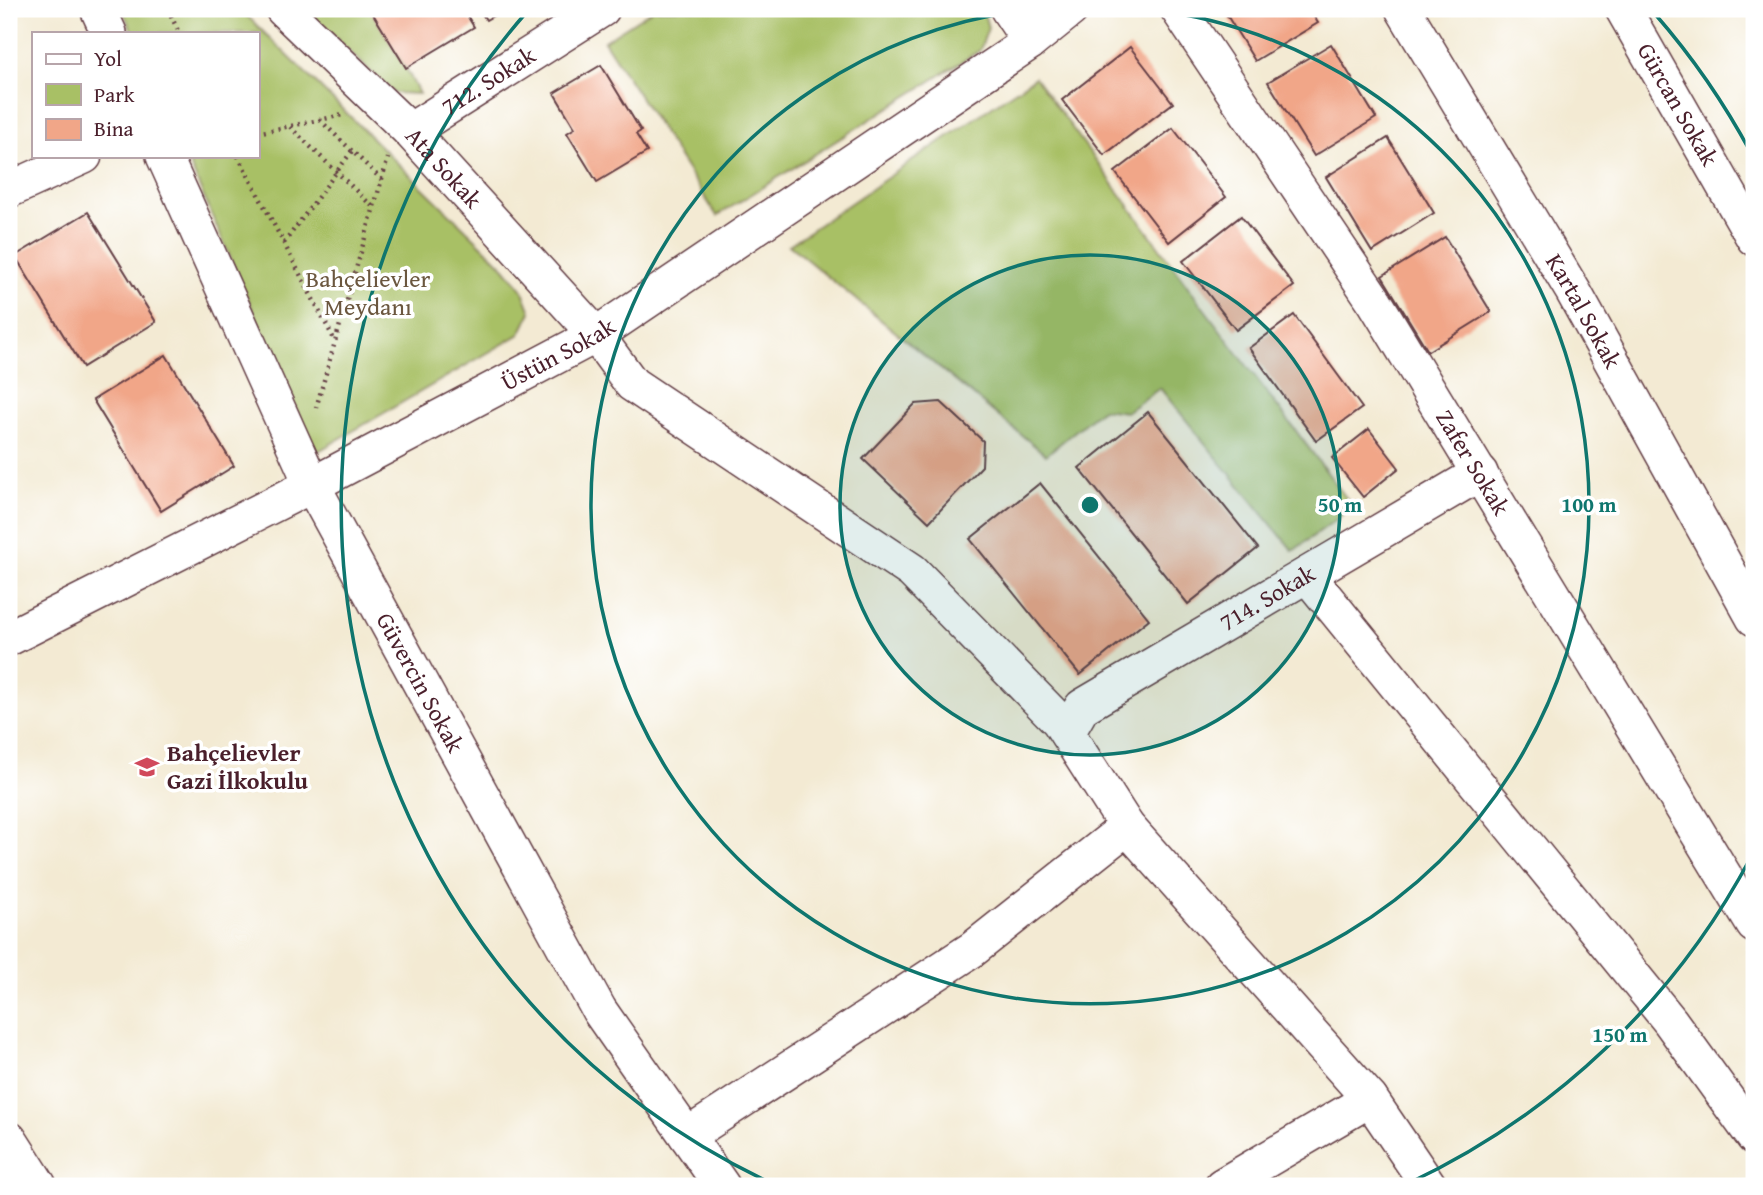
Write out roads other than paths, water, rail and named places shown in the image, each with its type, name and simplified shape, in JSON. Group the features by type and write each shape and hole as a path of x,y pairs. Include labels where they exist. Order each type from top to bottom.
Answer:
{"street":[{"path":"98,9 109,32"},
{"name":"Ata Sokak","path":"283,9 398,119 596,335 632,384 912,571 1059,721 1127,827 1370,1099 1429,1186"},
{"name":"712. Sokak","path":"398,119 602,9"},
{"path":"1008,9 1030,42"},
{"name":"Üstün Sokak","path":"9,638 312,485 596,335 1030,42 1071,9"},
{"name":"Zafer Sokak","path":"1178,9 1375,302 1754,925"},
{"name":"Kartal Sokak","path":"1403,9 1573,291 1754,618"},
{"name":"Gürcan Sokak","path":"1623,9 1754,238"},
{"path":"9,190 80,158"},
{"name":"Güvercin Sokak","path":"165,158 312,485 599,1010 722,1186"},
{"name":"714. Sokak","path":"1067,733 1082,707 1479,473"},
{"path":"1307,575 1670,1021 1754,1137"},
{"path":"687,1136 973,948 1127,827"},
{"path":"1222,1186 1370,1099"},
{"path":"9,1139 39,1186"}],"place":[{"name":"Bahçelievler Gazi İlkokulu","path":"147,767"}],"park label":[{"name":"Bahçelievler Meydanı","path":"368,293"}]}
